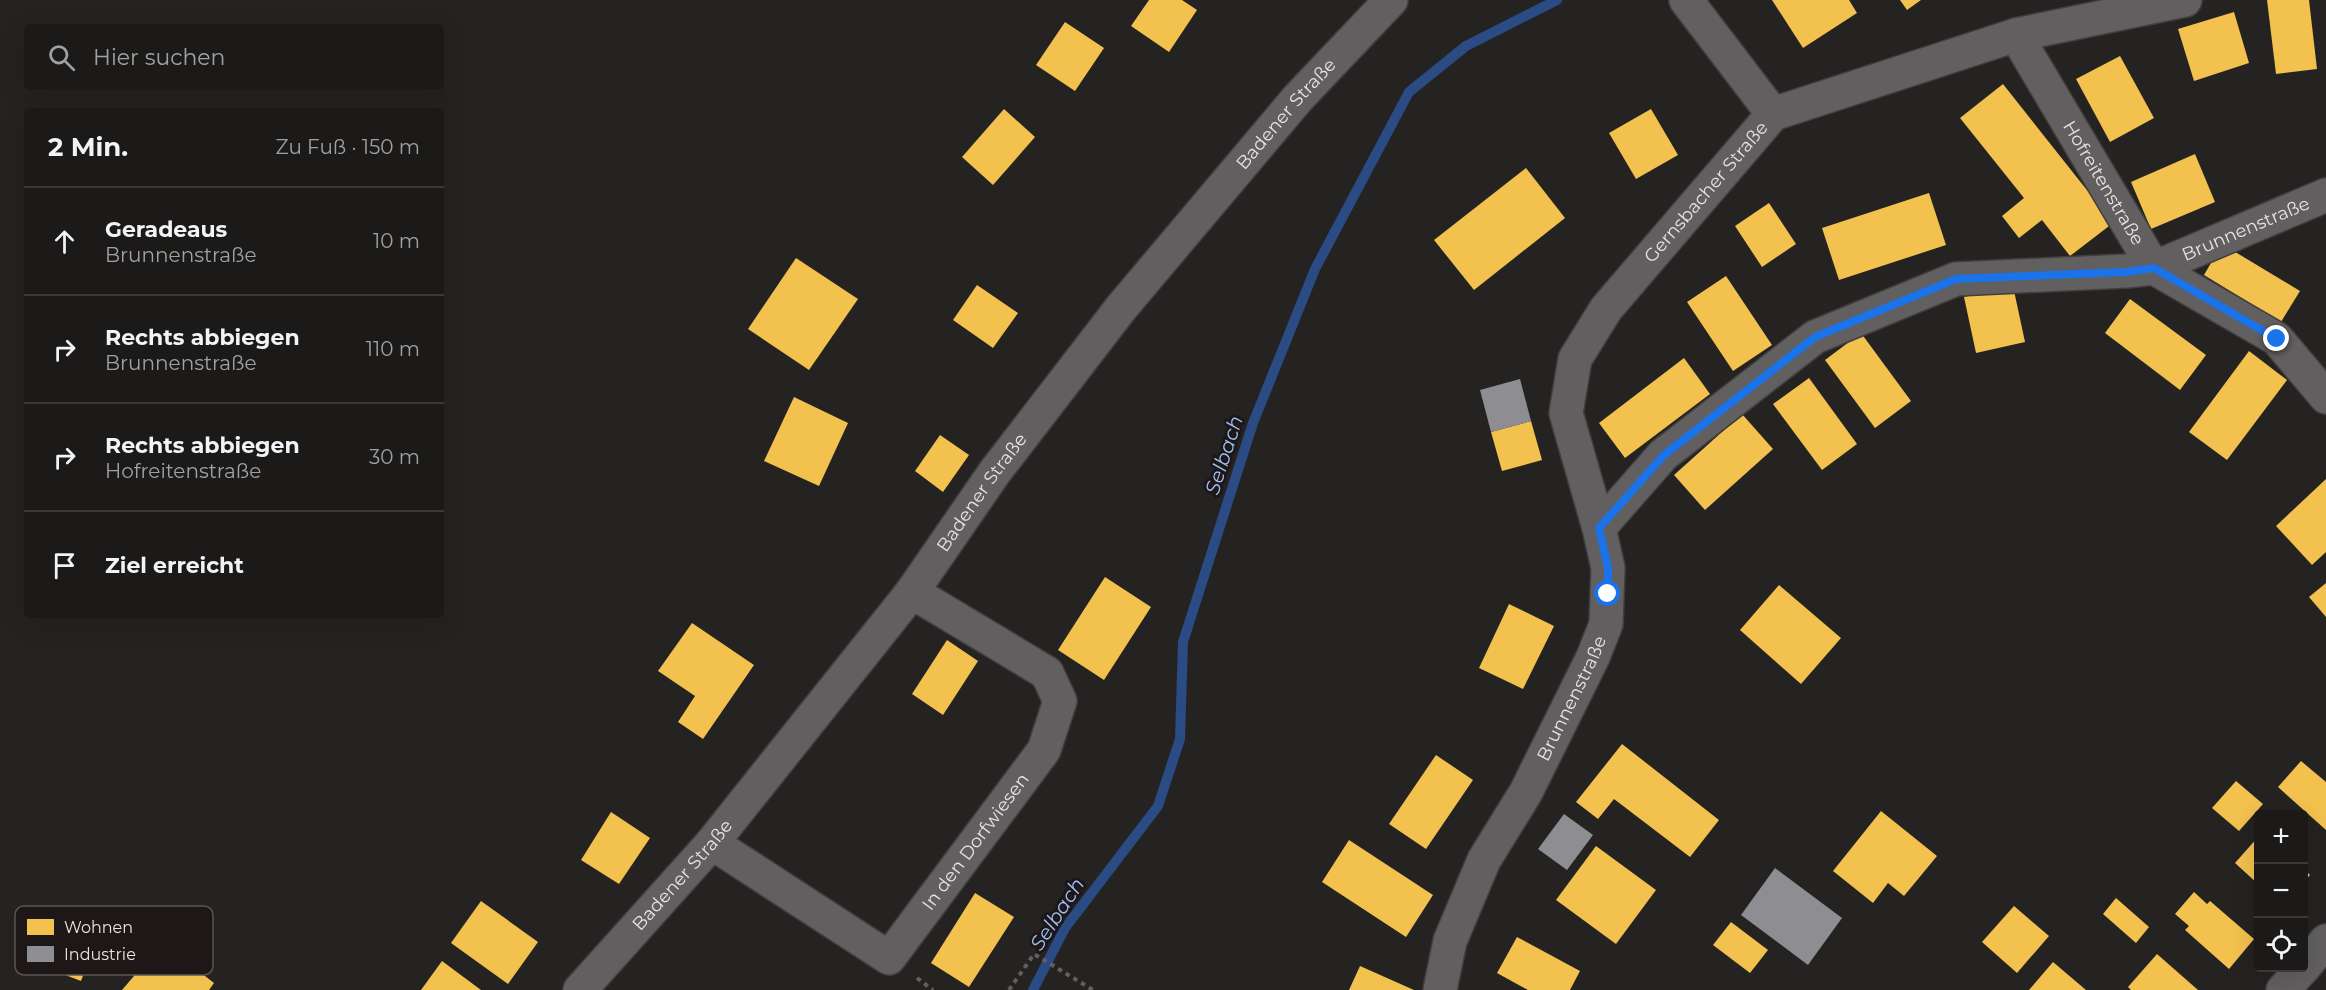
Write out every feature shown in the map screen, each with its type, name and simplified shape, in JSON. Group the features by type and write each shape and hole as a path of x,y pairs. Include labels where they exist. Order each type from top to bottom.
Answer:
{"street":[{"name":"Badener Straße","path":"580,990 712,843 912,592 994,473 1121,308 1298,98 1391,0"},
{"path":"1686,0 1773,114"},
{"name":"Gernsbacher Straße","path":"1599,528 1566,413 1575,358 1606,309 1773,114 2016,35 2185,0"},
{"name":"Hofreitenstraße","path":"2016,35 2154,268 2277,339 2326,397"},
{"name":"Brunnenstraße","path":"1440,990 1450,941 1484,860 1526,792 1593,657 1606,624 1608,568 1599,528 1664,455 1815,337 1956,279 2126,272 2154,268 2326,195"},
{"name":"In den Dorfwiesen","path":"712,843 889,958 1044,750 1060,701 1047,673 912,592"},
{"path":"2308,961 2326,941"},
{"path":"2283,990 2299,972"}],"path":[{"path":"1010,990 1034,954 1092,989"}],"building: Wohnen":[{"path":"1149,0 1182,0 1197,10 1169,52 1131,26"},
{"path":"1772,0 1849,0 1857,13 1803,48"},
{"path":"1900,0 1921,0 1907,10"},
{"path":"2267,0 2309,0 2317,69 2276,74"},
{"path":"2234,12 2249,63 2194,81 2178,29"},
{"path":"1065,22 1104,48 1075,91 1036,65"},
{"path":"2120,56 2154,118 2110,142 2076,79"},
{"path":"2003,84 2113,223 2070,256 2042,220 2019,238 2002,216 2024,198 1960,118"},
{"path":"1004,109 1035,137 993,185 962,157"},
{"path":"1651,109 1678,155 1636,179 1609,133"},
{"path":"2195,154 2215,202 2151,229 2131,182"},
{"path":"1526,168 1565,218 1474,290 1434,240"},
{"path":"1929,193 1946,245 1839,280 1822,228"},
{"path":"1769,203 1796,244 1762,267 1735,226"},
{"path":"2222,244 2300,291 2281,322 2204,275"},
{"path":"796,258 858,299 809,370 748,329"},
{"path":"1726,276 1772,345 1733,371 1687,302"},
{"path":"977,285 1018,313 993,348 953,320"},
{"path":"2013,286 2025,342 1976,353 1964,297"},
{"path":"2130,299 2206,355 2180,390 2105,333"},
{"path":"1861,333 1911,401 1875,428 1825,360"},
{"path":"2249,351 2287,380 2227,460 2189,432"},
{"path":"1684,358 1710,394 1625,458 1599,423"},
{"path":"1809,378 1857,444 1822,470 1773,404"},
{"path":"794,397 848,423 819,486 764,461"},
{"path":"1742,414 1773,449 1705,510 1674,475"},
{"path":"1531,421 1542,460 1502,471 1491,432"},
{"path":"940,435 969,455 943,492 915,471"},
{"path":"2326,479 2326,552 2312,565 2276,526"},
{"path":"1105,577 1151,607 1104,680 1058,650"},
{"path":"2326,583 2326,617 2309,597"},
{"path":"1779,585 1841,638 1801,684 1740,630"},
{"path":"1509,604 1554,626 1523,689 1479,668"},
{"path":"692,623 754,665 703,739 678,722 695,696 658,671"},
{"path":"947,640 978,661 943,715 912,694"},
{"path":"1622,744 1719,820 1690,857 1614,799 1598,819 1576,802"},
{"path":"1436,755 1473,780 1426,849 1389,824"},
{"path":"2301,761 2326,782 2326,830 2308,814 2308,810 2304,810 2278,787"},
{"path":"2236,781 2263,804 2258,810 2254,810 2254,814 2239,831 2212,808"},
{"path":"1881,811 1937,856 1904,896 1888,883 1873,903 1833,871"},
{"path":"611,812 650,838 619,884 581,860"},
{"path":"1349,840 1433,895 1406,937 1322,882"},
{"path":"2254,842 2254,880 2235,863"},
{"path":"1596,846 1656,890 1616,944 1556,900"},
{"path":"2194,892 2207,904 2210,901 2254,939 2229,969 2185,930 2189,926 2175,914"},
{"path":"975,893 1014,917 969,987 931,963"},
{"path":"2116,898 2149,927 2136,943 2103,914"},
{"path":"481,901 538,942 508,984 451,943"},
{"path":"2014,906 2049,936 2017,973 1982,942"},
{"path":"1731,922 1768,950 1750,973 1713,945"},
{"path":"1517,937 1580,971 1570,990 1528,990 1497,973"},
{"path":"2157,954 2198,990 2131,990 2128,987"},
{"path":"442,961 481,990 421,990"},
{"path":"2053,962 2086,990 2029,990"},
{"path":"1360,966 1414,990 1349,990"},
{"path":"65,975 83,975 81,981"},
{"path":"204,975 214,983 209,990 122,990 134,976"}],"building: Industrie":[{"path":"1520,379 1531,421 1491,432 1480,390"},
{"path":"1564,814 1593,835 1567,870 1538,849"},
{"path":"1775,868 1842,918 1808,965 1741,915"}],"waterway":[{"name":"Selbach","path":"1033,990 1065,928 1158,806 1180,739 1183,642 1253,423 1315,269 1409,92 1466,46 1557,0"}],"route":[{"path":"1608,594 1608,568 1599,528 1664,455 1815,337 1956,279 2126,272 2154,268 2277,339"}]}
